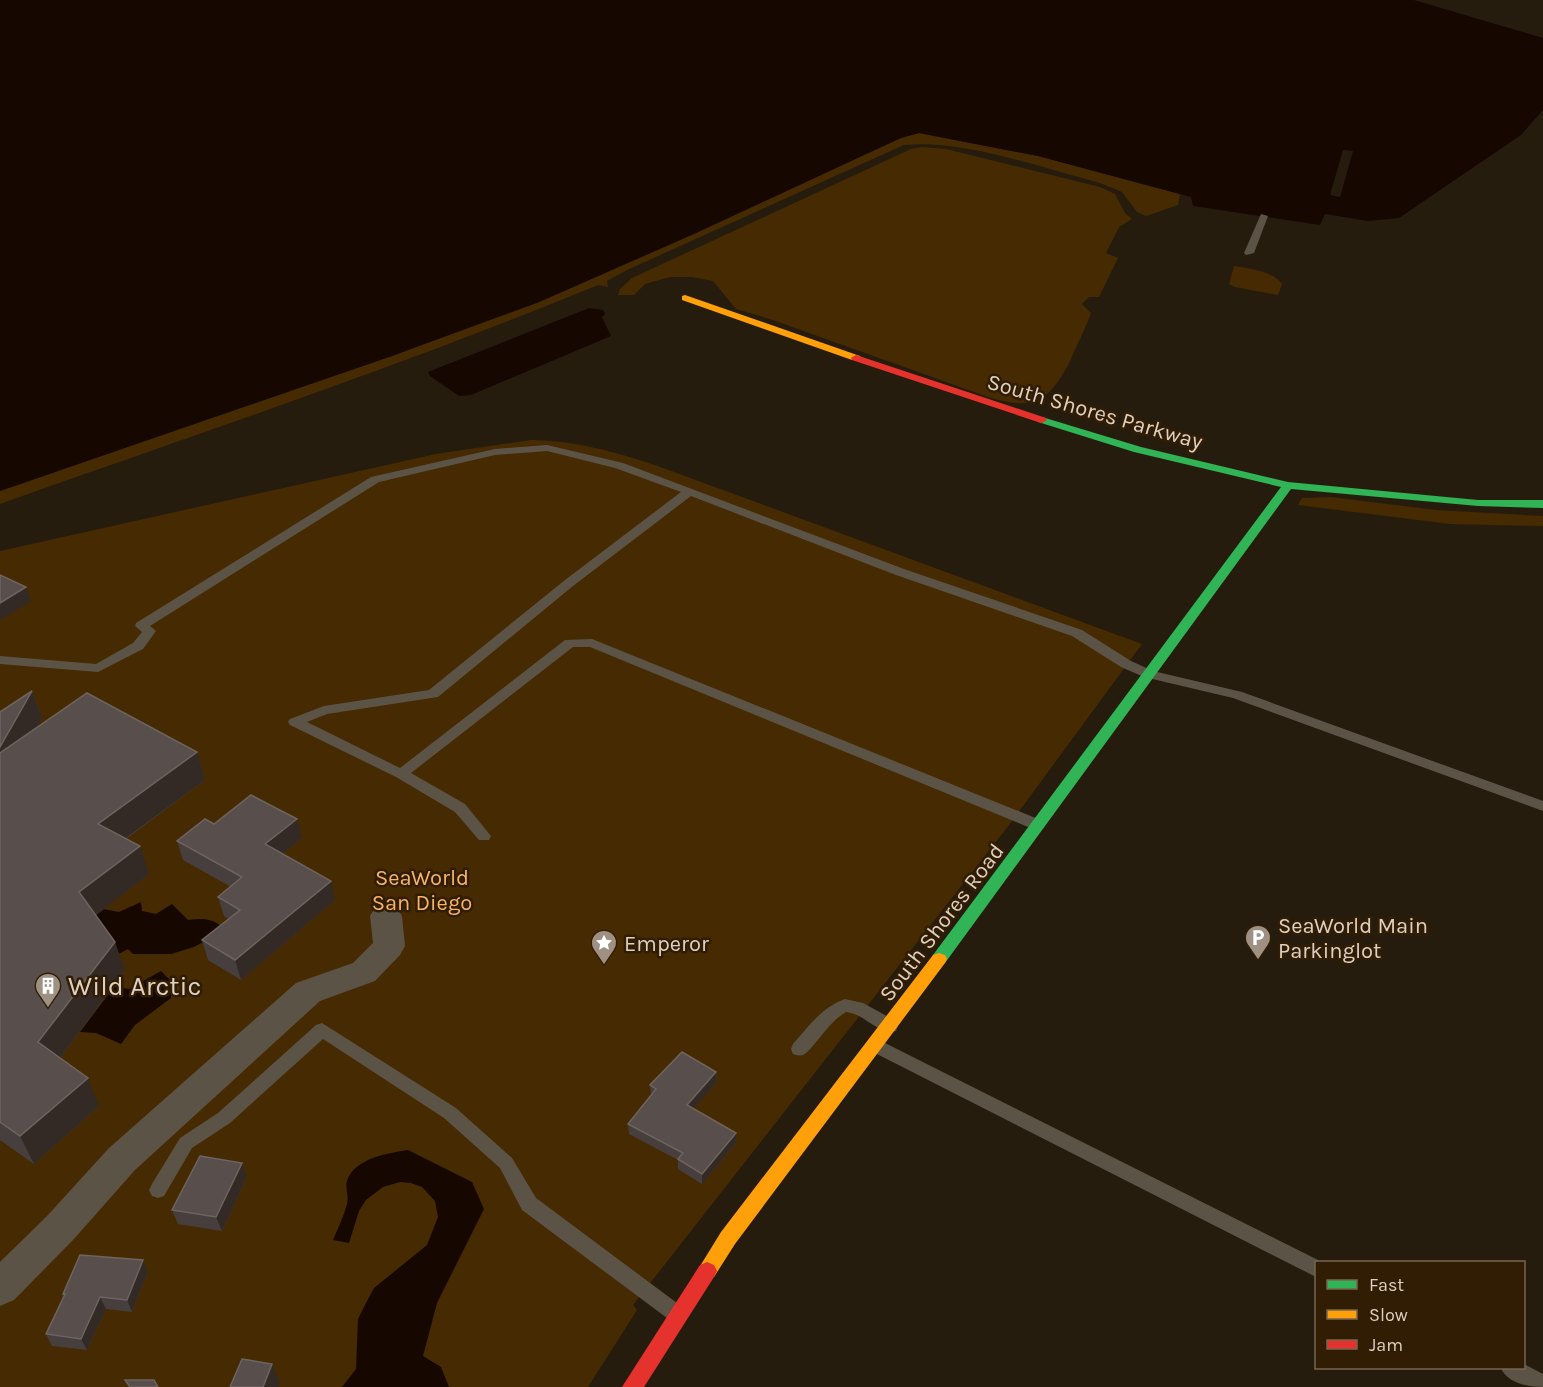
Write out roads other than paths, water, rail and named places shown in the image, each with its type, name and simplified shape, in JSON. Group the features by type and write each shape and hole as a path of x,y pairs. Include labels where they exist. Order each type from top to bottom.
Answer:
{"street":[{"name":"South Shores Parkway","path":"684,298 1055,426 1138,450 1288,484 1478,503 1543,504"},
{"name":"South Shores Road","path":"632,1387 728,1238 890,1026 1288,484"},
{"path":"0,1288 60,1228 122,1160 308,992 364,972 389,946 386,916"}],"lane":[{"path":"1249,253 1264,216"},
{"path":"0,660 98,668 138,646 150,631 141,626 375,479 429,465 495,452 548,448 620,465 900,572 1077,633 1126,664 1149,674 1237,695 1543,806"},
{"path":"484,836 460,808 401,774 295,722 324,710 433,694 569,583 690,491"},
{"path":"401,774 570,643 592,643 1039,825"},
{"path":"799,1049 832,1012 842,1006 850,1005 890,1026"},
{"path":"158,1190 186,1143 225,1118 322,1029 450,1113 506,1163 529,1204 679,1316"},
{"path":"875,1046 1315,1268"},
{"path":"1513,1369 1543,1384"}],"place":[{"name":"SeaWorld Main Parkinglot","path":"1258,961"},
{"name":"Emperor","path":"604,966"},
{"name":"Wild Arctic","path":"48,1009"}],"park label":[{"name":"SeaWorld San Diego","path":"422,890"}]}
